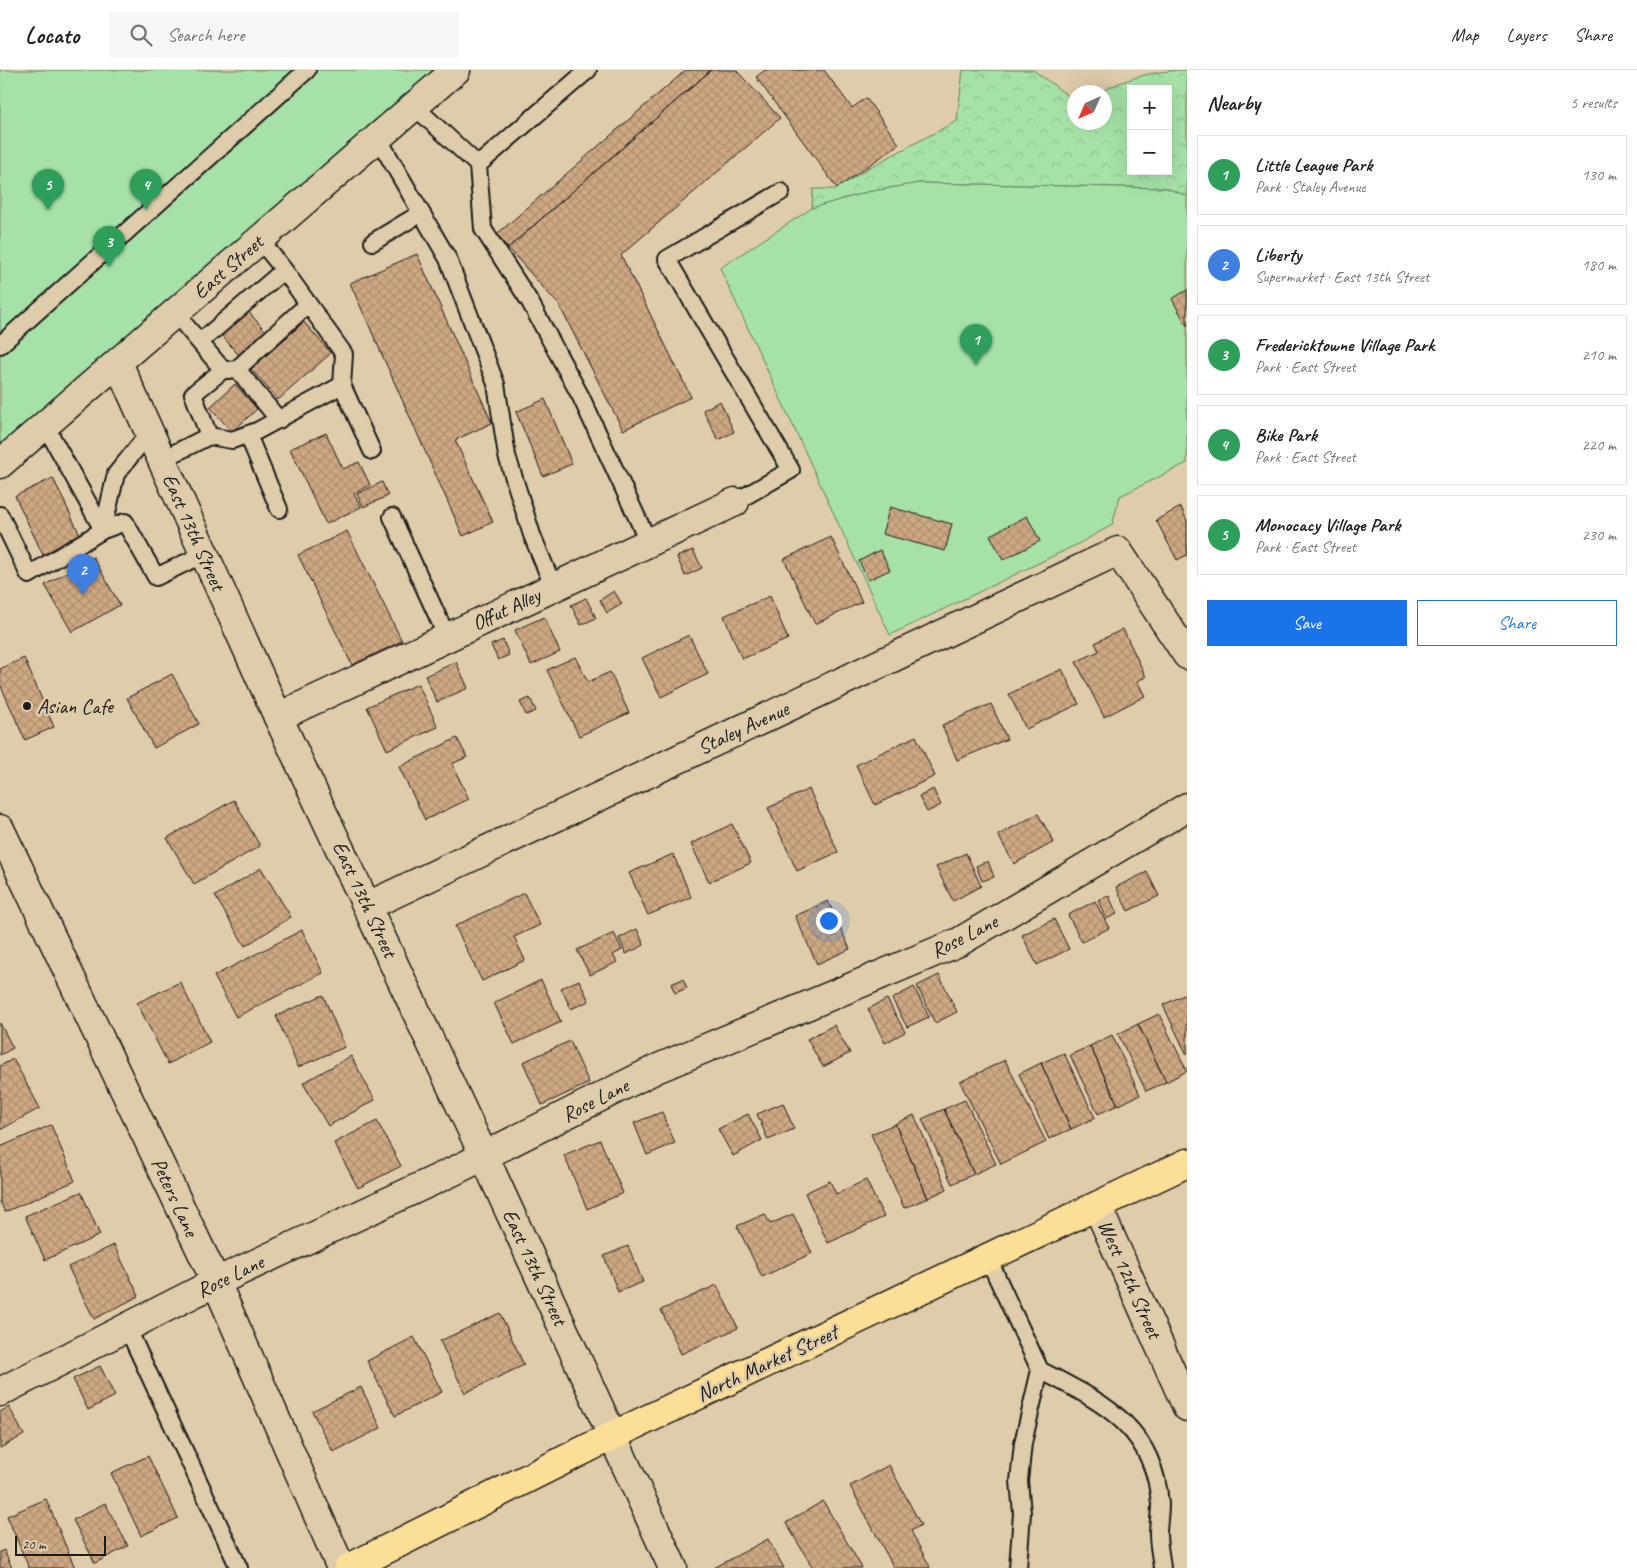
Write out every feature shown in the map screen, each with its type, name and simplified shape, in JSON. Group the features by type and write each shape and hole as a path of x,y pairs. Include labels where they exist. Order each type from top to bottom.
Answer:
{"main road":[{"name":"North Market Street","path":"349,1568 612,1436 1187,1163"}],"street":[{"name":"East Street","path":"0,464 456,70"},
{"name":"East 13th Street","path":"118,363 278,717 368,906 673,1568"},
{"name":"Offut Alley","path":"278,717 648,541 735,502"},
{"name":"Staley Avenue","path":"368,906 1118,551 1187,655"},
{"name":"Rose Lane","path":"0,1392 216,1282 484,1156 656,1070 959,942 1187,807"},
{"name":"Peters Lane","path":"0,830 216,1282 341,1568"},
{"name":"West 12th Street","path":"1097,1206 1187,1407"}],"lane":[{"path":"0,345 307,70"},
{"path":"478,165 588,70"},
{"path":"414,106 478,165 483,229 530,302 581,397 648,541"},
{"path":"378,138 448,259 496,384 508,456 532,535 554,586"},
{"path":"735,502 790,470 667,259 781,192"},
{"path":"373,242 421,213"},
{"path":"260,240 284,270 307,305 344,354 342,385 372,451"},
{"path":"200,342 284,270"},
{"path":"209,436 193,394 230,370 307,305"},
{"path":"176,313 200,342 279,420"},
{"path":"161,460 209,436 232,440 248,435 342,385"},
{"path":"45,425 103,530"},
{"path":"103,530 116,474 149,432"},
{"path":"248,435 279,509"},
{"path":"0,515 29,574 103,530 125,522 156,577 204,554"},
{"path":"392,517 447,637"},
{"path":"988,1258 1040,1370 1023,1443 1019,1481 1022,1513 1018,1568"},
{"path":"127,1327 239,1568"},
{"path":"1040,1370 1095,1398 1121,1417 1137,1437 1151,1462 1160,1504 1158,1535 1162,1568"}],"green space":[{"path":"0,70 438,70 0,463"},
{"path":"963,70 1033,70 1067,95 1067,130 1112,130 1112,87 1142,76 1164,71 1187,70 1187,196 1166,188 919,183 867,192 812,208 813,189 836,189 872,166 957,121"},
{"path":"919,183 1166,188 1187,196 1187,463 1120,496 1112,525 1080,543 890,635 720,268 812,208 867,192"}],"building":[{"path":"686,70 711,70 508,248 496,235"},
{"path":"711,70 736,70 780,118 621,255 691,397 623,430 559,305 508,248"},
{"path":"765,70 824,70 852,108 866,98 899,144 837,188 756,77"},
{"path":"417,254 492,423 455,440 493,522 463,536 350,283"},
{"path":"1187,290 1187,326 1172,299"},
{"path":"246,309 269,335 242,359 219,332"},
{"path":"304,322 331,353 278,400 251,369"},
{"path":"235,384 257,409 232,432 210,407"},
{"path":"545,399 572,464 543,476 516,412"},
{"path":"720,401 734,432 718,440 703,410"},
{"path":"326,433 343,469 359,462 370,485 354,494 361,507 326,524 290,449"},
{"path":"53,478 81,537 43,555 15,496"},
{"path":"382,482 388,496 363,507 357,494"},
{"path":"890,507 952,524 945,551 882,534"},
{"path":"1181,507 1187,521 1187,555 1177,560 1156,520"},
{"path":"1027,516 1040,541 1003,560 990,535"},
{"path":"347,531 402,641 352,665 298,555"},
{"path":"831,537 862,602 815,624 784,559"},
{"path":"693,550 702,568 685,576 677,557"},
{"path":"880,550 890,570 868,580 859,561"},
{"path":"93,557 120,605 72,632 45,585"},
{"path":"614,591 622,604 607,613 600,600"},
{"path":"770,596 788,639 742,659 724,616"},
{"path":"586,598 596,618 581,625 571,605"},
{"path":"544,617 560,652 531,665 515,630"},
{"path":"1123,629 1146,677 1137,681 1145,696 1104,717 1076,662 1099,651 1095,643"},
{"path":"689,635 708,674 661,697 642,658"},
{"path":"503,640 509,655 498,660 491,645"},
{"path":"575,657 588,682 610,672 629,713 579,736 547,670"},
{"name":"Asian Cafe","path":"24,658 54,727 25,740 0,684 0,669"},
{"path":"456,662 468,688 437,702 425,676"},
{"path":"1062,669 1079,704 1026,729 1009,694"},
{"path":"172,674 199,724 154,748 127,698"},
{"path":"418,684 438,727 387,750 367,707"},
{"path":"530,698 536,711 526,715 520,702"},
{"path":"991,704 1007,739 957,760 942,725"},
{"path":"916,736 935,776 875,805 856,765"},
{"path":"457,738 467,757 452,764 469,799 425,820 399,767"},
{"path":"809,789 838,852 797,871 768,808"},
{"path":"933,789 941,805 927,812 919,797"},
{"path":"234,800 260,846 194,884 167,838"},
{"path":"1038,814 1054,842 1014,864 998,835"},
{"path":"732,824 751,863 709,882 691,844"},
{"path":"966,853 981,886 953,901 936,867"},
{"path":"673,854 691,897 648,915 629,873"},
{"path":"988,861 994,877 982,881 976,866"},
{"path":"261,868 291,917 245,946 215,896"},
{"path":"1147,872 1159,896 1128,911 1116,887"},
{"path":"524,893 540,925 514,937 525,960 482,981 455,926"},
{"path":"1109,896 1117,914 1106,919 1098,900"},
{"path":"828,901 850,949 817,964 795,916"},
{"path":"1095,901 1109,928 1082,942 1068,915"},
{"path":"1054,919 1069,949 1037,965 1022,935"},
{"path":"637,929 644,945 626,954 619,938"},
{"path":"302,930 323,973 236,1017 214,976"},
{"path":"614,933 622,950 613,955 617,962 590,975 577,950"},
{"path":"939,975 957,1012 935,1023 917,986"},
{"path":"683,979 687,988 675,993 671,984"},
{"path":"541,980 561,1022 514,1044 494,1003"},
{"path":"579,980 589,1001 571,1009 561,988"},
{"path":"180,982 210,1042 168,1064 137,1003"},
{"path":"914,987 929,1017 907,1027 892,999"},
{"path":"1186,994 1187,997 1187,1055 1163,1005"},
{"path":"323,995 345,1047 298,1067 276,1016"},
{"path":"887,999 905,1032 885,1043 868,1009"},
{"path":"1159,1014 1187,1071 1166,1082 1138,1024"},
{"path":"0,1023 13,1048 0,1055"},
{"path":"1138,1024 1166,1082 1146,1091 1118,1034"},
{"path":"834,1025 850,1053 823,1067 807,1039"},
{"path":"1112,1035 1140,1095 1118,1105 1090,1046"},
{"path":"570,1041 589,1083 542,1105 523,1062"},
{"path":"1090,1046 1118,1105 1098,1114 1070,1055"},
{"path":"1064,1053 1095,1118 1071,1129 1041,1063"},
{"path":"351,1056 375,1100 328,1126 303,1083"},
{"path":"13,1059 40,1108 0,1130 0,1066"},
{"path":"1005,1060 1046,1142 1001,1164 960,1082"},
{"path":"1041,1063 1071,1129 1049,1139 1019,1074"},
{"path":"965,1100 996,1164 974,1174 944,1109"},
{"path":"783,1103 794,1129 768,1140 757,1114"},
{"path":"944,1109 974,1174 952,1184 922,1119"},
{"path":"662,1112 675,1143 647,1155 634,1123"},
{"path":"748,1114 762,1140 733,1156 718,1129"},
{"path":"914,1115 947,1189 928,1198 895,1124"},
{"path":"377,1121 401,1166 358,1188 334,1143"},
{"path":"895,1124 928,1198 904,1208 871,1134"},
{"path":"51,1125 75,1181 5,1212 0,1202 0,1147"},
{"path":"600,1140 623,1193 587,1209 564,1155"},
{"path":"866,1180 884,1217 828,1243 805,1193 830,1181 836,1194"},
{"path":"81,1192 100,1235 45,1260 25,1216"},
{"path":"765,1214 770,1224 793,1214 812,1253 762,1277 737,1226"},
{"path":"114,1245 139,1296 94,1319 68,1267"},
{"path":"628,1246 643,1282 618,1292 604,1256"},
{"path":"717,1285 738,1328 681,1354 661,1310"},
{"path":"500,1313 524,1365 465,1393 440,1341"},
{"path":"414,1337 442,1392 395,1416 367,1361"},
{"path":"100,1366 115,1396 88,1410 73,1379"},
{"path":"361,1387 381,1428 333,1452 312,1411"},
{"path":"9,1407 24,1435 0,1448 0,1412"},
{"path":"148,1456 178,1518 141,1536 111,1473"},
{"path":"889,1465 921,1525 911,1531 930,1567 928,1568 894,1568 850,1486"},
{"path":"46,1499 75,1568 29,1568 7,1516"},
{"path":"823,1501 862,1568 813,1568 786,1523"},
{"path":"105,1503 128,1546 95,1563 73,1520"},
{"path":"768,1539 784,1568 714,1568"},
{"path":"4,1550 12,1568 0,1568 0,1552"}],"place":[{"name":"Monocacy Village Park","path":"48,210"},
{"name":"Bike Park","path":"146,210"},
{"name":"Fredericktowne Village Park","path":"109,267"},
{"name":"Little League Park","path":"976,365"},
{"name":"Liberty","path":"83,595"},
{"name":"Asian Cafe","path":"27,706"}]}
